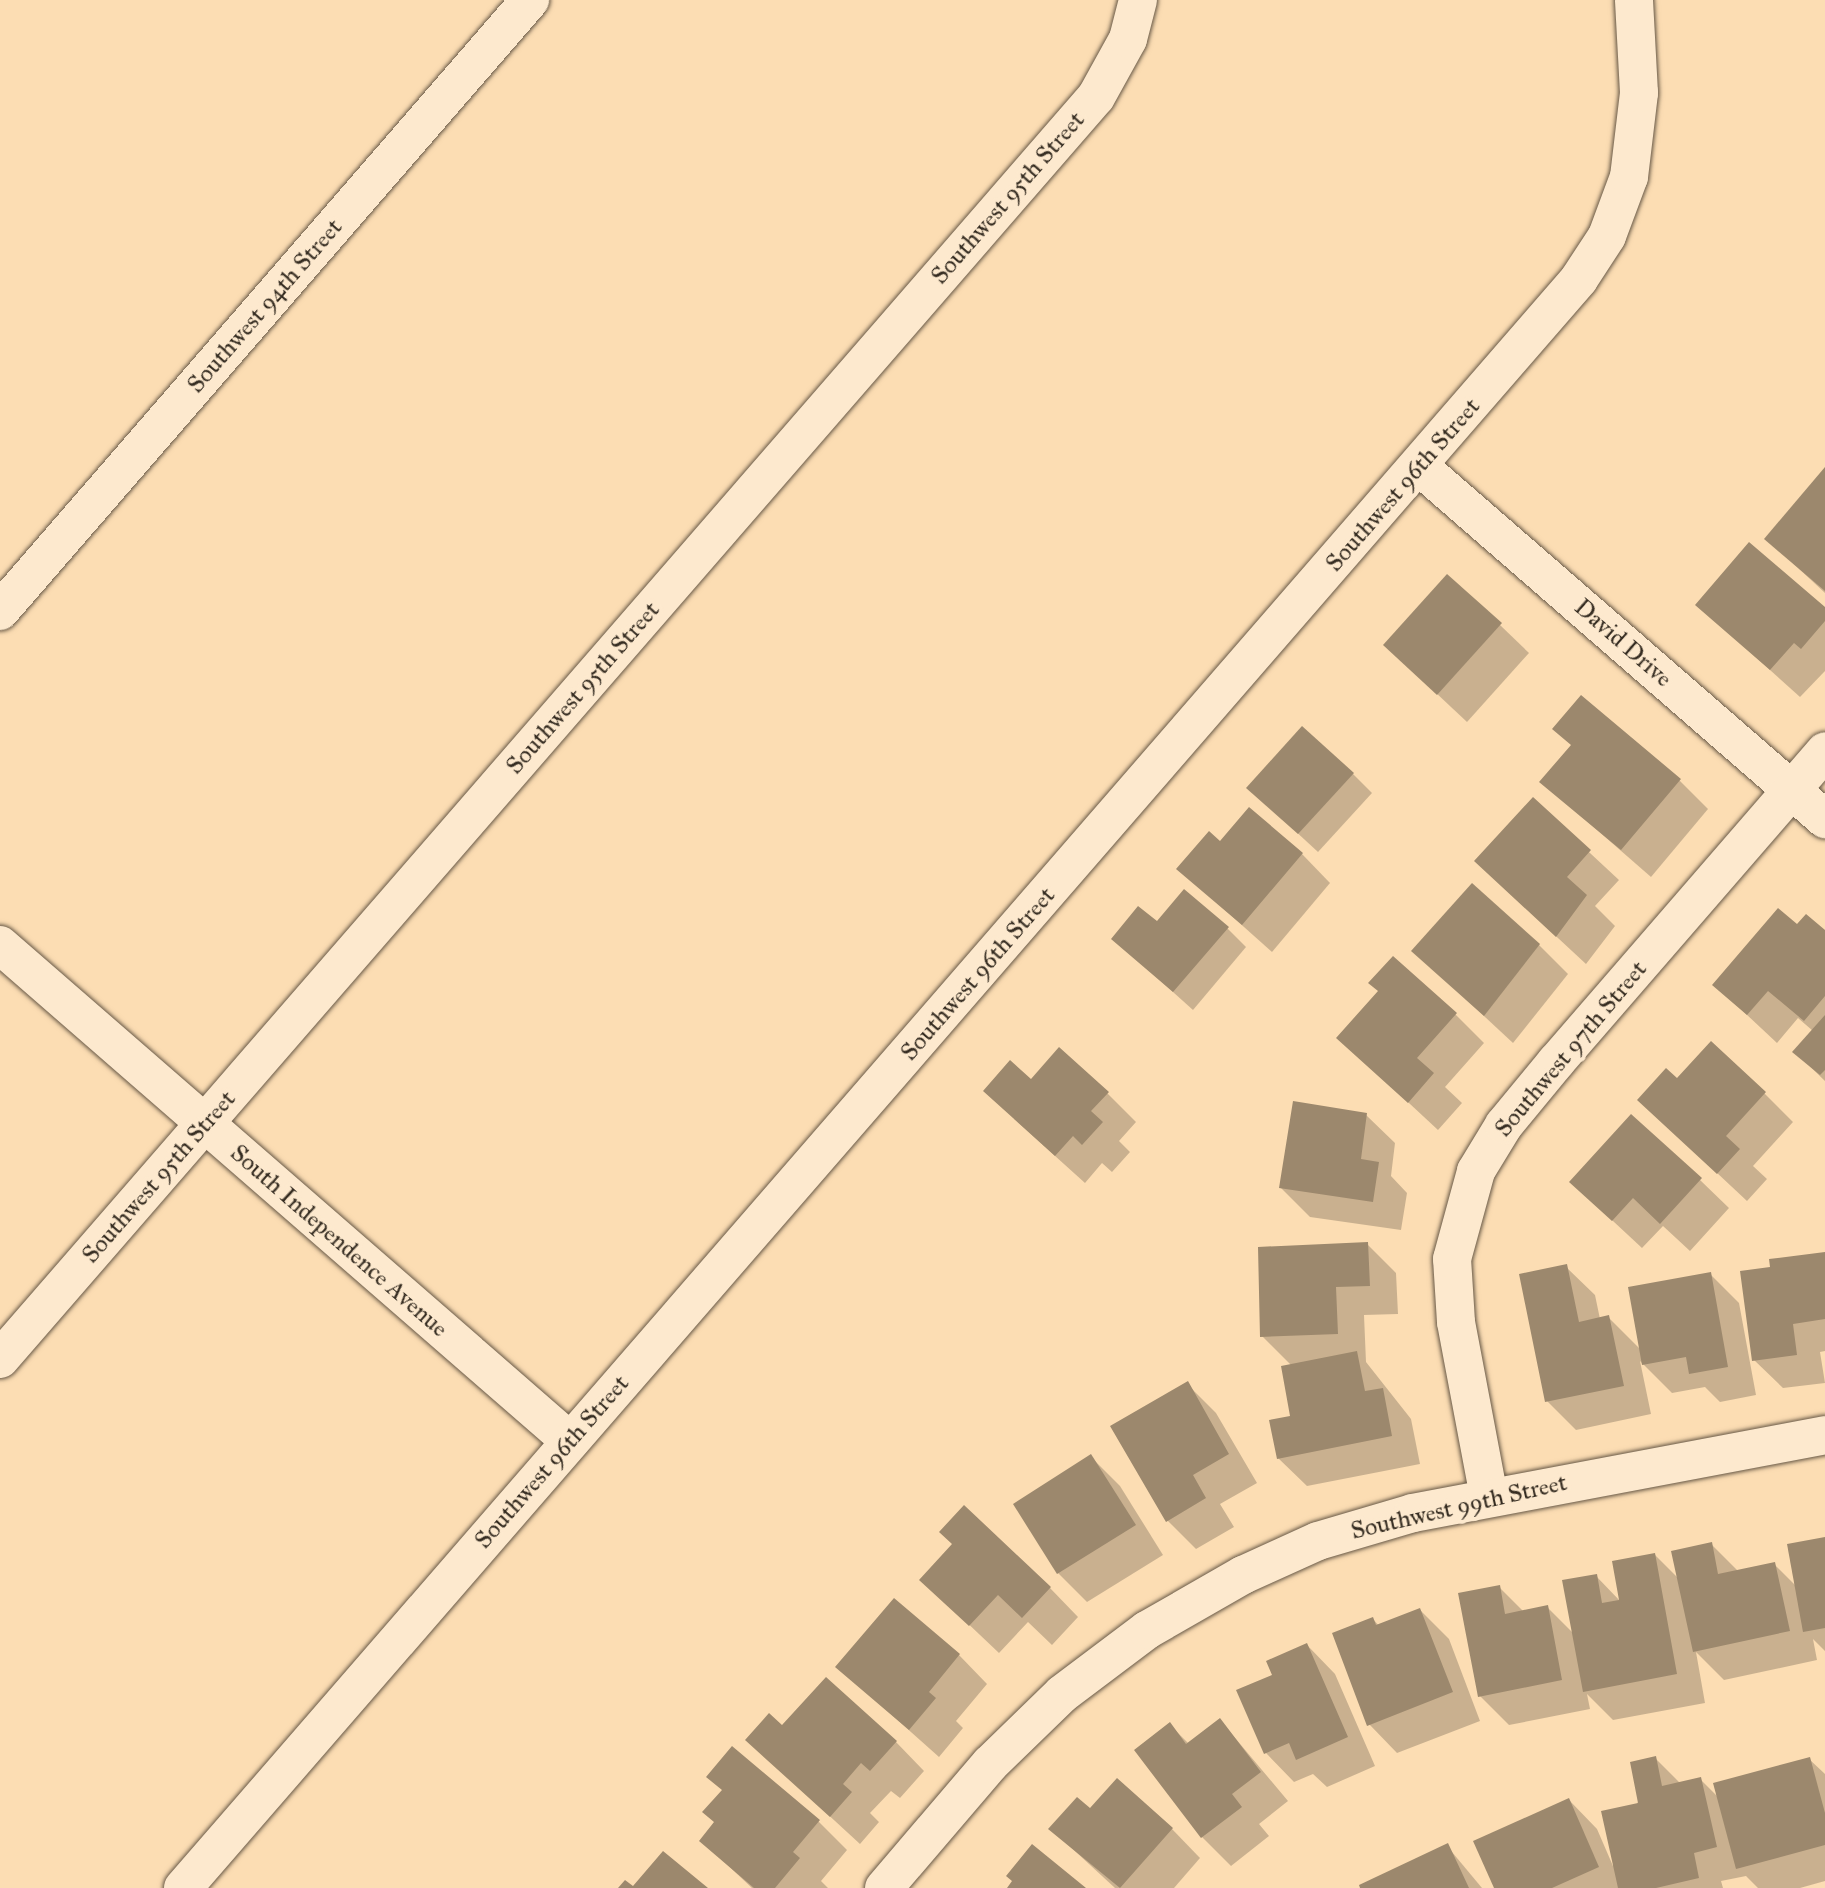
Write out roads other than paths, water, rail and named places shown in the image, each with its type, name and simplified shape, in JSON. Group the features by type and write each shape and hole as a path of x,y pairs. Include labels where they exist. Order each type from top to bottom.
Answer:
{"street":[{"name":"Southwest 94th Street","path":"0,611 530,0"},
{"name":"Southwest 95th Street","path":"0,1359 1096,97 1128,39 1138,0"},
{"name":"Southwest 96th Street","path":"183,1888 1420,467 1579,279 1607,236 1629,177 1638,123 1634,0"},
{"name":"David Drive","path":"1420,467 1825,819"},
{"name":"Southwest 97th Street","path":"1489,1497 1453,1290 1457,1229 1476,1171 1504,1125 1825,751"},
{"name":"South Independence Avenue","path":"0,945 570,1441"},
{"name":"Southwest 99th Street","path":"884,1888 1030,1722 1097,1666 1181,1608 1318,1541 1489,1497 1825,1435"}]}
